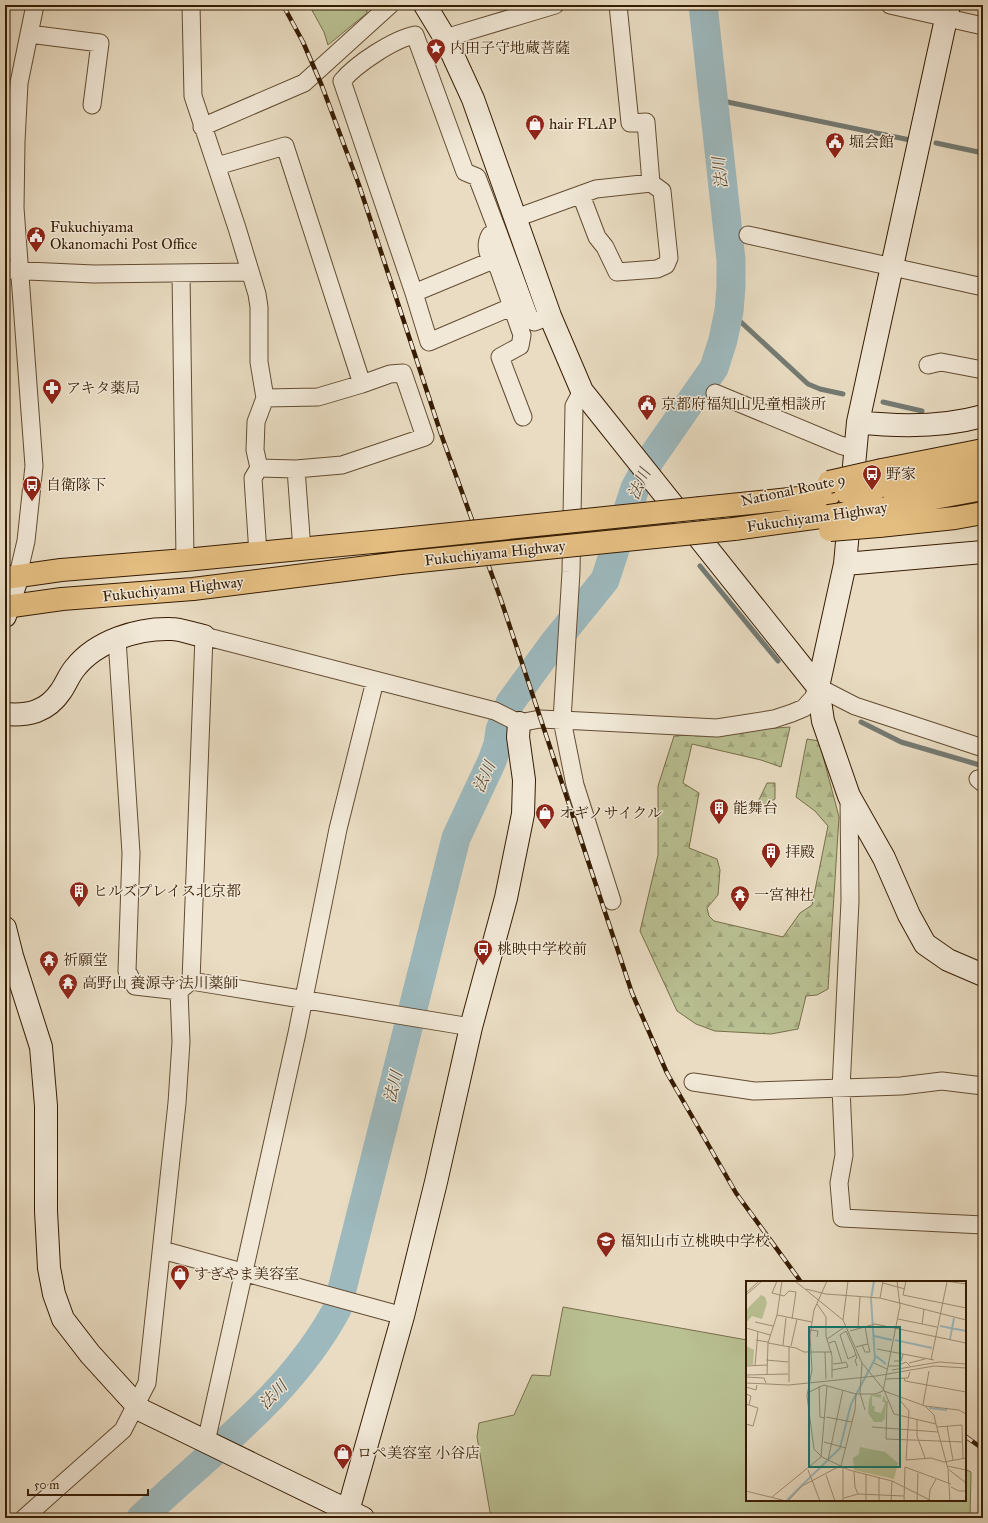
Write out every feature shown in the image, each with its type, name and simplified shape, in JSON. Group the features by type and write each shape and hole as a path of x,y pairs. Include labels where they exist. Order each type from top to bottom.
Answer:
{"highway":[{"name":"National Route 9","path":"765,525 829,506 882,478 983,450"},
{"name":"Fukuchiyama Highway","path":"882,478 983,468"},
{"name":"Fukuchiyama Highway","path":"879,517 983,489"},
{"name":"National Route 9","path":"710,507 829,506 879,517 955,518 983,513"},
{"name":"Fukuchiyama Highway","path":"12,577 61,570 302,550 710,507"},
{"name":"Fukuchiyama Highway","path":"6,610 62,599 193,589 400,563 765,525"}],"street":[{"path":"6,610 12,577 26,541 34,466 12,271 16,141 20,83 35,5"},
{"path":"191,5 193,96 202,127 217,166 250,272 259,308 259,362 265,398 256,422 255,450 259,468 253,478 258,554"},
{"path":"202,127 304,84 390,5"},
{"path":"425,5 445,38 472,99 550,316 582,391 818,687 855,706 983,748"},
{"path":"445,38 533,8 555,5"},
{"path":"618,5 630,123 646,122 651,183"},
{"path":"890,5 948,12 983,26"},
{"path":"5,714 38,712 53,702 80,663 95,649 117,639 145,630 172,629 495,711 516,722 540,719 717,728 774,718 804,708 813,698 818,687 846,564 854,449 858,422 948,12"},
{"path":"29,34 100,43 92,105"},
{"path":"512,307 429,342 414,293 342,81 351,70 403,37 415,35 465,172 477,177 530,319 534,322 550,316"},
{"path":"217,166 285,146 362,384"},
{"path":"516,218 596,189 651,183 662,191 669,258 666,265 657,269 617,272 606,247 597,237 581,195"},
{"path":"498,232 490,235 486,242 491,261 498,267 522,334 522,341 516,349 500,357 523,417"},
{"path":"748,235 983,287"},
{"path":"414,293 491,261"},
{"path":"12,271 94,274 250,272"},
{"path":"181,273 185,560"},
{"path":"928,365 941,362 983,370"},
{"path":"259,468 296,469 342,465 425,437 403,373 390,374 318,397 265,398"},
{"path":"582,391 574,406 570,614 562,720 575,785 612,901"},
{"path":"715,393 840,446 854,449"},
{"path":"858,422 881,425 958,423 983,416"},
{"path":"296,469 302,550"},
{"path":"846,564 983,552"},
{"path":"24,1518 123,1430 137,1406 147,1383 162,1250 164,1215 178,1103 204,636"},
{"path":"117,639 131,853 127,971 135,986 185,986 304,998 471,1027"},
{"path":"206,1442 304,998 338,829 375,681"},
{"path":"818,687 823,721 849,796 884,858 909,915 925,944 948,960 983,975"},
{"path":"5,928 12,956 41,1047 46,1106 46,1239 49,1268 54,1294 63,1319 90,1354 141,1410 344,1513 403,1316 436,1182 471,1027 506,898 523,814 524,780 516,722"},
{"path":"849,796 850,901 841,1089 844,1155 839,1184 842,1218 983,1225"},
{"path":"693,1082 754,1091 901,1086 942,1081 983,1086"},
{"path":"162,1250 244,1271 403,1316"}],"green space":[{"path":"309,5 367,5 367,13 328,45 324,32"},
{"path":"790,727 781,767 761,760 692,744 683,783 699,793 689,848 717,859 720,870 718,895 707,908 709,916 714,921 783,937 800,913 812,905 828,826 815,811 796,797 807,739 819,741 839,817 828,989 817,995 806,996 798,1029 771,1034 715,1031 696,1024 677,1011 640,931 658,855 658,786 674,736"},
{"path":"767,783 775,783 775,799 764,805 758,802"},
{"path":"563,1307 746,1340 746,1501 966,1501 966,1470 971,1472 970,1518 491,1518 477,1437 479,1423 514,1415 532,1375 550,1376"}],"waterway":[{"name":"法川","path":"141,1518 221,1446 273,1396 297,1369 318,1340 337,1309 456,838 492,761 498,744 500,730 510,703 553,644 605,580 635,488 650,460 714,368 723,340 729,311 731,260 703,5"},
{"path":"713,99 910,140"},
{"path":"936,143 983,153"},
{"path":"729,311 808,384 820,389 843,394"},
{"path":"883,402 922,411"},
{"name":"法川","path":"635,488 639,491"},
{"path":"700,566 778,661"},
{"path":"861,722 901,742 983,766"}],"railway":[{"path":"283,5 303,42 322,86 359,185 441,434 501,600 632,993 667,1073 736,1193 800,1281"},
{"path":"966,1437 983,1449"}],"place":[{"name":"内田子守地蔵菩薩","path":"436,65"},
{"name":"hair FLAP","path":"535,141"},
{"name":"堀会館","path":"835,159"},
{"name":"Fukuchiyama Okanomachi Post Office","path":"36,253"},
{"name":"アキタ薬局","path":"52,405"},
{"name":"京都府福知山児童相談所","path":"647,421"},
{"name":"野家","path":"872,491"},
{"name":"自衛隊下","path":"32,502"},
{"name":"能舞台","path":"719,825"},
{"name":"オギノサイクル","path":"545,830"},
{"name":"拝殿","path":"771,869"},
{"name":"ヒルズプレイス北京都","path":"79,908"},
{"name":"一宮神社","path":"740,912"},
{"name":"桃映中学校前","path":"483,966"},
{"name":"祈願堂","path":"49,977"},
{"name":"高野山 養源寺 法川薬師","path":"68,1000"},
{"name":"福知山市立桃映中学校","path":"606,1258"},
{"name":"すぎやま美容室","path":"180,1291"},
{"name":"ロペ美容室 小谷店","path":"343,1470"}]}
